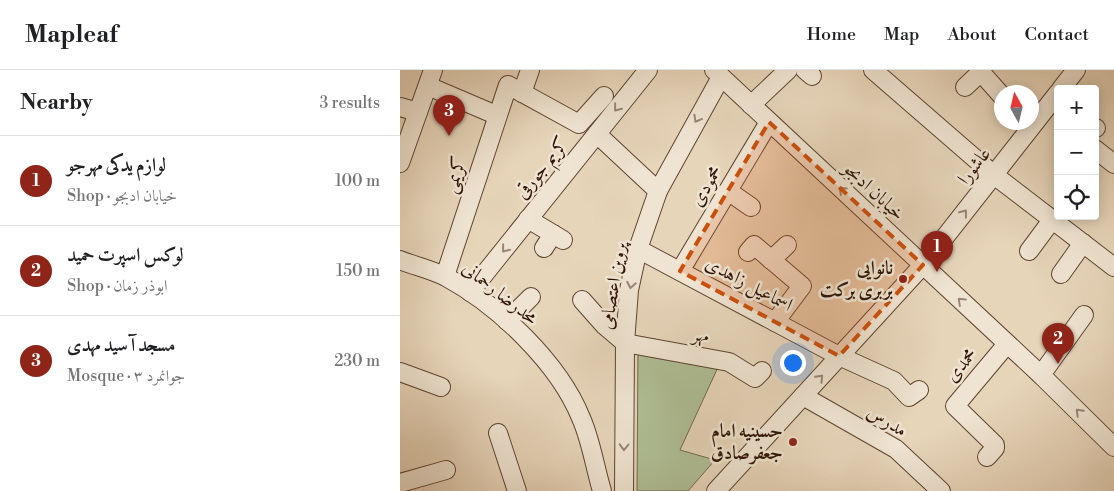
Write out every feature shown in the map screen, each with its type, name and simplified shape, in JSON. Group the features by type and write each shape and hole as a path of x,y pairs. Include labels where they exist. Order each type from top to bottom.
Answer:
{"street":[{"path":"522,93 530,70"},
{"name":"کریم جورقی","path":"470,292 648,70"},
{"path":"751,105 788,70"},
{"path":"873,70 994,175 1114,267"},
{"path":"1064,85 1076,70"},
{"path":"965,86 980,71 994,87"},
{"name":"خیابان ادبجو","path":"717,73 1041,375 1114,447"},
{"name":"پروین اعتصامی","path":"624,491 625,343 630,290 638,249 658,191 717,73"},
{"path":"400,163 431,78 496,115"},
{"name":"کریمی","path":"445,276 496,115 508,85 579,124 604,96"},
{"path":"400,106 418,112"},
{"name":"عاشورا","path":"1039,120 1052,113"},
{"name":"محمودی","path":"680,271 769,122"},
{"name":"عاشورا","path":"716,491 923,265 994,175 1025,130"},
{"path":"597,134 658,191"},
{"path":"1099,152 1114,164"},
{"path":"728,191 751,207"},
{"path":"528,219 553,241"},
{"path":"1029,251 1052,220"},
{"path":"1061,274 1082,243"},
{"path":"748,252 754,245 802,286 775,322"},
{"path":"771,260 787,245"},
{"name":"اسماعیل زاهدی","path":"638,249 840,356 894,381 909,397 919,390"},
{"name":"محدرضا رحمانی","path":"400,260 445,276 470,292 520,332 549,365 582,418 602,491"},
{"path":"507,321 531,297"},
{"path":"582,300 605,326 625,343"},
{"path":"1041,375 1084,315"},
{"name":"مهر","path":"625,343 729,362 755,378 762,371"},
{"name":"محمدی","path":"988,457 995,448 995,445 955,406 1007,344"},
{"path":"400,372 441,387"},
{"name":"مدرس","path":"803,396 896,449 941,491"},
{"path":"498,433 516,491"},
{"path":"404,485 446,470"}],"highlighted area":[{"path":"769,122 923,265 839,356 680,271"}],"green space":[{"path":"638,349 719,365 680,450 715,460 688,491 637,491"}],"place":[{"name":"مسجد آ سید مهدی","path":"449,136"},
{"name":"لوازم یدکی مهرجو","path":"937,272"},
{"name":"نانوایی بربری برکت","path":"903,279"},
{"name":"لوکس اسپرت حمید","path":"1058,364"},
{"name":"حسینیه امام جعفرصادق","path":"793,442"}]}
